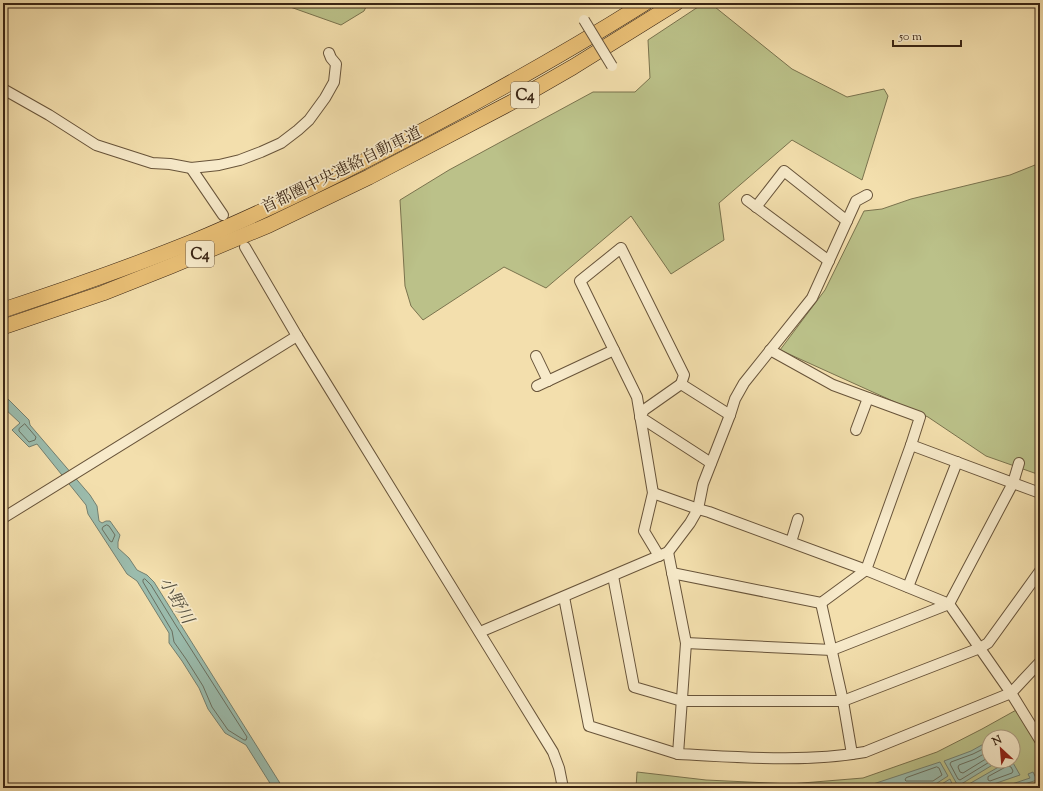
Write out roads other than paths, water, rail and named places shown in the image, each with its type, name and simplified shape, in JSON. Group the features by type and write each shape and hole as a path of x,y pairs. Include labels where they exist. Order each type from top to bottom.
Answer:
{"highway":[{"name":"首都圏中央連絡自動車道","path":"3,310 192,242 292,197 396,145 501,89 645,3"},
{"name":"首都圏中央連絡自動車道","path":"3,327 103,293 269,225 368,177 520,97 573,67 676,3"}],"street":[{"path":"584,20 612,66"},
{"path":"3,89 49,115 96,145 152,163 170,164 191,168 219,165 240,160 281,143 309,120 325,98 334,82 336,64 329,53"},
{"path":"191,168 223,215"},
{"path":"756,207 784,171 847,221"},
{"path":"480,632 663,554 690,523 698,509 703,484 730,416 735,399 744,383 812,298 856,201 868,195"},
{"path":"747,200 829,261"},
{"path":"245,248 297,336 553,752 559,768 563,788"},
{"path":"640,417 644,410 681,384 684,375 621,248 580,281 637,397 640,417 653,493 644,531 663,554 672,573 686,643 678,754"},
{"path":"3,518 297,336"},
{"path":"537,386 614,350"},
{"path":"672,573 822,602 866,570 920,416 833,385 770,350"},
{"path":"536,356 548,381"},
{"path":"681,384 730,416"},
{"path":"856,430 868,398"},
{"path":"640,417 711,463"},
{"path":"911,445 1040,493"},
{"path":"908,587 957,462"},
{"path":"686,643 832,650 949,604 1013,483 1019,463"},
{"path":"653,493 866,570 949,604 1011,693 1040,740"},
{"path":"791,542 798,519"},
{"path":"613,576 634,687 682,701 843,702 980,648 988,643 1040,571"},
{"path":"564,596 589,726 678,754 757,758 818,758 865,752 1011,693 1040,662"},
{"path":"822,602 843,702 852,754"}],"water":[{"path":"3,394 29,420 30,425 90,495 97,506 99,521 102,523 110,521 120,535 118,548 129,558 137,570 147,575 154,582 283,788 273,788 246,745 225,733 208,709 199,688 169,643 169,633 137,581 127,574 88,514 86,505 37,444 29,447 12,430 20,423 3,407"},
{"path":"981,745 981,769 986,769 958,786 944,761 971,751"},
{"path":"940,762 948,776 934,785 893,786 891,788 858,788 864,787"},
{"path":"995,769 1017,769 1020,775 982,788 962,788"},
{"path":"1033,772 1037,780 1012,788 1000,788 1030,778 1028,774"},
{"path":"950,779 954,788 935,788"}],"water label":[{"name":"小野川","path":"177,600"}]}
